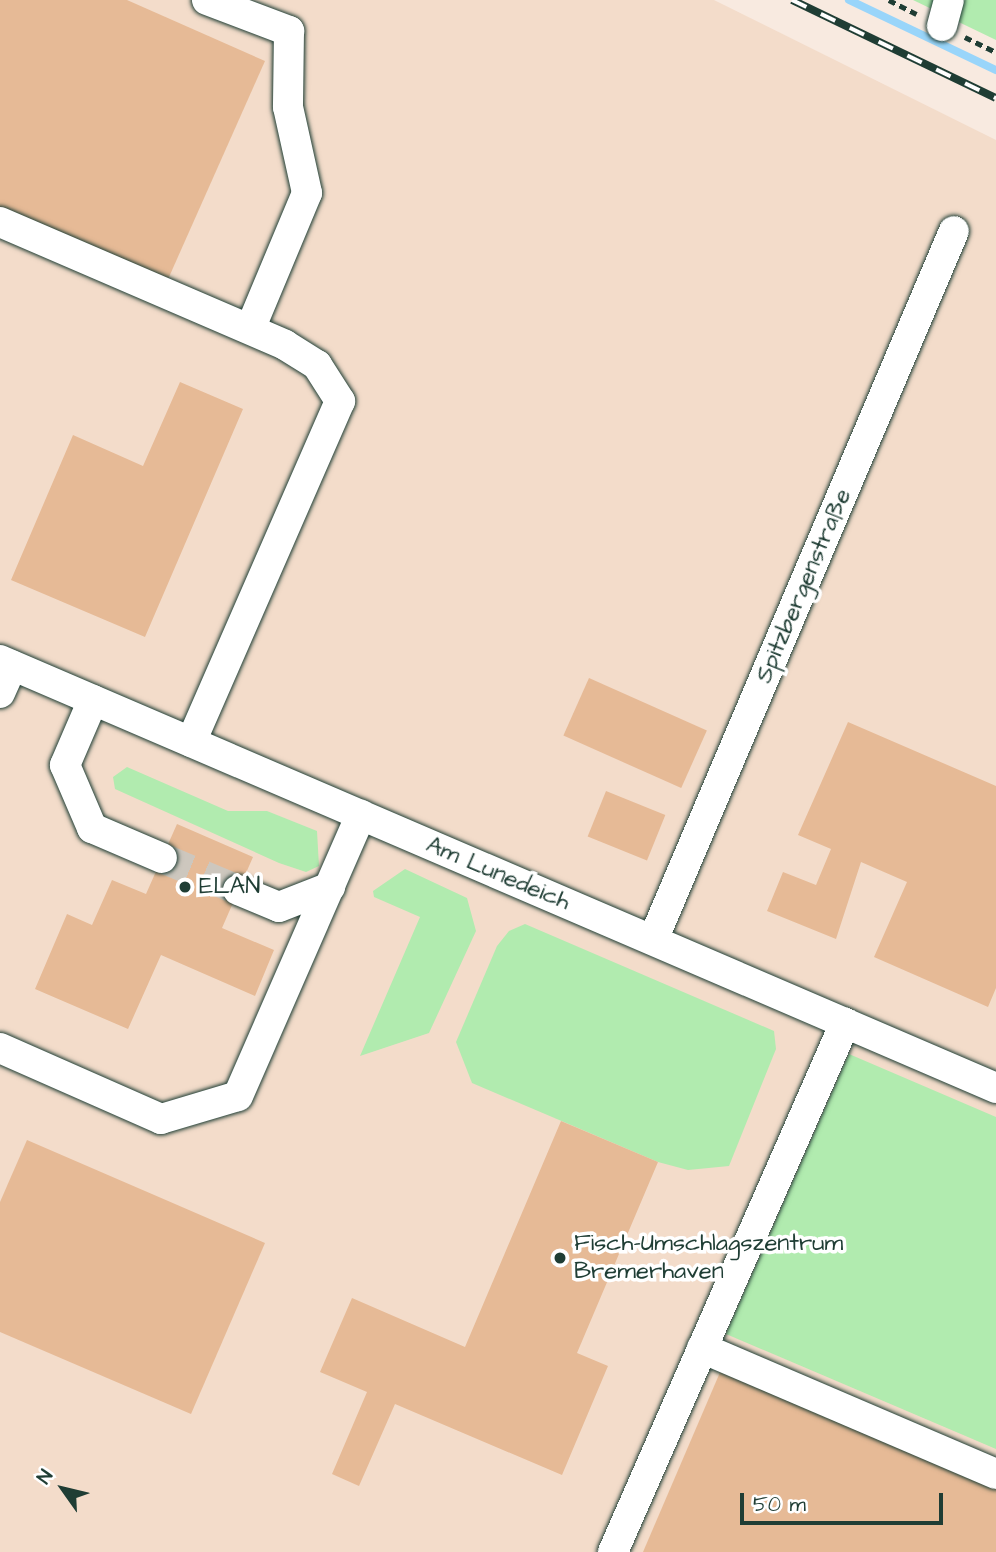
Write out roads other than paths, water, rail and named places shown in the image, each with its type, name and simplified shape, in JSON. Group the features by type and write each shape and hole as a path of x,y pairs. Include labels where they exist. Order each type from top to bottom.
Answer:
{"street":[{"path":"207,0 289,32 288,107 307,193 250,329"},
{"path":"0,222 250,329 317,365 340,401 191,743"},
{"name":"Spitzbergenstraße","path":"653,940 954,231"},
{"path":"0,693 6,663"},
{"name":"Am Lunedeich","path":"6,663 996,1088"},
{"path":"93,701 65,765 92,828 162,858"},
{"path":"0,1048 161,1119 238,1096 361,815"},
{"path":"238,890 279,907 330,887"},
{"path":"613,1552 845,1023"},
{"path":"702,1348 996,1474"}],"waterway":[{"path":"849,0 996,70"}],"tunnel":[{"path":"162,858 238,890"}],"railway":[{"path":"792,0 996,98"}],"place":[{"name":"ELAN","path":"185,887"},
{"name":"Fisch-Umschlagszentrum Bremerhaven","path":"560,1258"}]}
